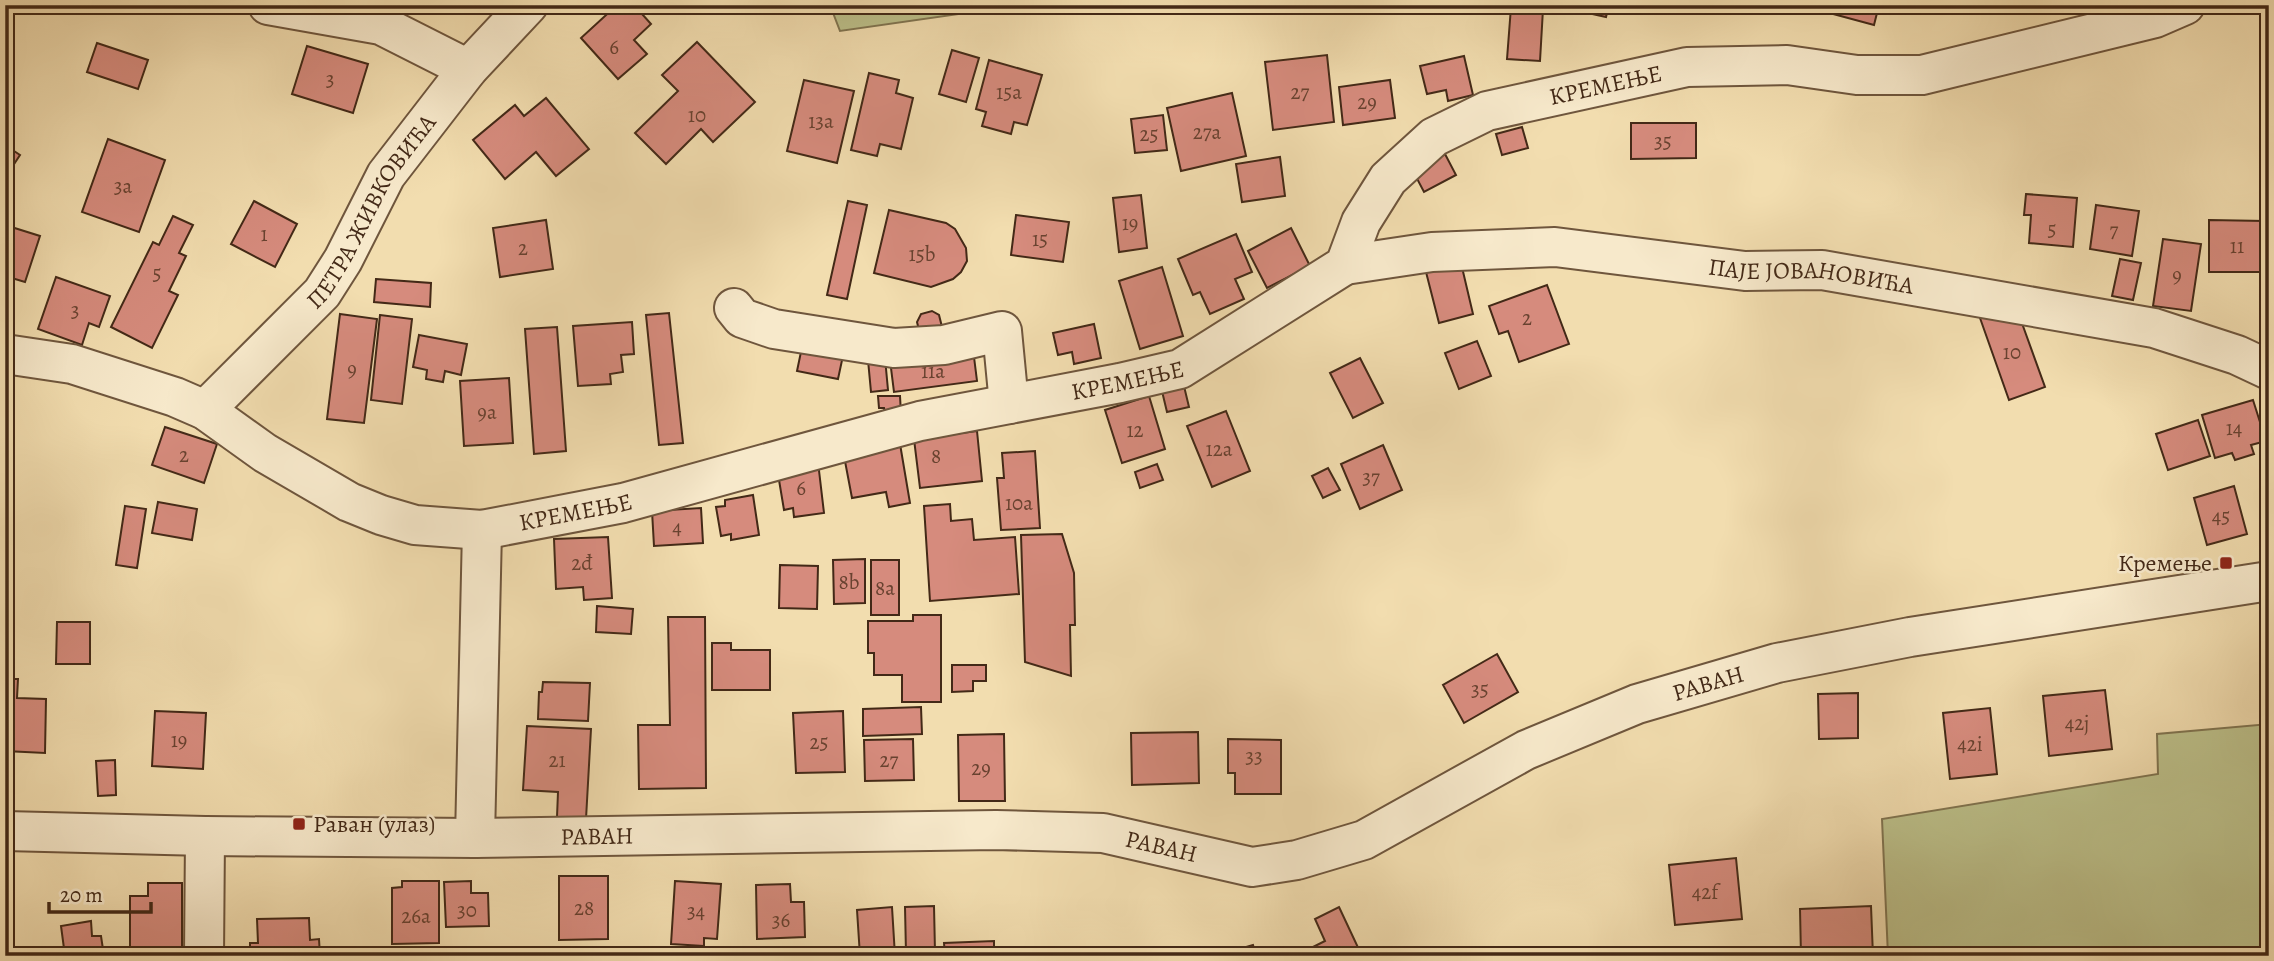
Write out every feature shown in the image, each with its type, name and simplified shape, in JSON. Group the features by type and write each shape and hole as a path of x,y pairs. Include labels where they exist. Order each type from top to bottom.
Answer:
{"street":[{"path":"249,5 257,5"},
{"path":"268,5 381,25 468,69"},
{"name":"ПЕТРА ЖИВКОВИЋА","path":"205,410 322,293 343,260 386,176 468,69 527,5"},
{"name":"КРЕМЕЊЕ","path":"5,354 72,364 140,385 205,410 265,453 349,502 381,515 415,525 482,530 623,503 920,421 1121,383 1180,369 1345,265 1361,222 1388,178 1434,137 1488,111 1687,67 1787,65 1857,75 1922,75 2155,18 2185,5"},
{"name":"ПАЈЕ ЈОВАНОВИЋА","path":"1345,265 1432,252 1555,247 1745,271 1822,270 2154,328 2237,355 2269,370"},
{"path":"734,308 742,318 774,329 894,348 944,345 1002,331 1009,404"},
{"path":"475,838 482,530"},
{"name":"РАВАН","path":"5,831 475,838 996,830 1103,832 1252,867 1297,860 1364,840 1526,750 1637,704 1777,663 1910,637 2269,581"},
{"path":"204,956 205,836"}],"green space":[{"path":"830,5 1021,5 840,31"},
{"path":"2269,724 2269,956 1888,956 1882,819 2158,774 2157,734"}],"building":[{"path":"143,5 221,5 223,13 144,7"},
{"path":"426,5 441,5 438,12"},
{"path":"617,5 634,5 651,24 634,40 647,54 618,79 581,38"},
{"path":"1552,5 1609,5 1606,17"},
{"path":"1688,5 1715,5 1714,11"},
{"path":"1780,5 1810,5 1808,13"},
{"path":"1823,5 1879,5 1874,25 1822,11"},
{"path":"1511,7 1543,9 1540,61 1507,59"},
{"path":"697,42 755,102 713,142 701,129 666,164 635,133 678,91 662,75"},
{"path":"97,43 148,60 138,89 87,72"},
{"path":"307,46 368,64 353,113 292,94"},
{"path":"952,50 979,58 966,102 939,94"},
{"path":"1327,55 1334,122 1273,130 1265,62"},
{"path":"1464,56 1473,95 1448,101 1446,90 1427,94 1420,66"},
{"path":"989,60 1042,75 1027,125 1014,122 1011,134 982,126 986,112 976,109"},
{"path":"869,73 899,80 896,93 913,98 901,149 880,144 877,156 851,150"},
{"path":"804,80 854,91 837,163 787,151"},
{"path":"1390,80 1395,118 1343,125 1339,87"},
{"path":"1232,93 1246,156 1181,171 1167,108"},
{"path":"546,98 589,149 556,176 536,152 505,179 473,140 515,105 524,116"},
{"path":"1163,115 1167,150 1135,153 1131,119"},
{"path":"1631,123 1696,123 1696,158 1631,159"},
{"path":"1522,127 1528,148 1502,155 1496,134"},
{"path":"108,139 165,160 139,232 82,212"},
{"path":"5,145 20,155 5,178"},
{"path":"1445,154 1456,175 1424,192 1413,171"},
{"path":"1280,157 1285,196 1242,202 1236,164"},
{"path":"5,188 12,193 5,203"},
{"path":"2026,194 2077,198 2073,247 2029,243 2031,215 2024,215"},
{"path":"1141,195 1147,248 1119,252 1113,198"},
{"path":"254,201 297,224 275,267 231,244"},
{"path":"848,201 867,205 847,299 827,295"},
{"path":"2096,205 2139,211 2132,256 2090,249"},
{"path":"889,210 946,223 955,229 966,248 967,261 961,272 953,279 931,287 874,273"},
{"path":"1016,215 1069,222 1063,262 1011,255"},
{"path":"173,216 193,225 179,253 186,256 169,291 178,295 152,348 111,327 153,242 159,245"},
{"path":"546,220 553,269 500,277 493,228"},
{"path":"2209,220 2265,221 2265,272 2209,272"},
{"path":"5,225 40,236 25,282 5,276"},
{"path":"1291,228 1310,266 1267,288 1248,251"},
{"path":"1236,234 1252,272 1235,279 1244,299 1210,314 1200,292 1193,295 1178,259"},
{"path":"2163,239 2201,244 2191,311 2153,306"},
{"path":"2120,259 2141,263 2133,300 2112,296"},
{"path":"1461,263 1473,314 1439,323 1426,272"},
{"path":"1162,267 1183,336 1140,349 1119,281"},
{"path":"56,277 110,296 99,327 89,323 82,345 38,329"},
{"path":"376,279 431,283 430,307 374,302"},
{"path":"1547,285 1569,344 1519,362 1508,331 1499,334 1489,306"},
{"path":"932,311 939,315 942,327 919,330 917,322 921,314"},
{"path":"669,313 683,443 659,445 646,315"},
{"path":"340,314 377,319 364,423 327,419"},
{"path":"380,315 412,319 402,404 371,400"},
{"path":"2019,315 2045,387 2009,400 1980,318"},
{"path":"632,322 634,354 621,355 623,372 610,374 611,384 578,386 573,326"},
{"path":"1094,324 1101,358 1074,364 1072,352 1058,355 1053,333"},
{"path":"557,327 566,451 534,454 525,329"},
{"path":"419,335 467,344 461,375 445,371 443,382 426,379 427,370 413,367"},
{"path":"1477,341 1491,376 1459,389 1445,353"},
{"path":"802,347 844,351 838,379 797,371"},
{"path":"973,349 977,381 894,392 890,360"},
{"path":"885,358 888,390 871,392 868,360"},
{"path":"1360,358 1383,403 1353,418 1330,373"},
{"path":"509,378 513,443 464,446 460,381"},
{"path":"1183,382 1189,407 1167,412 1161,387"},
{"path":"878,396 900,396 901,414 885,414 884,408 879,408"},
{"path":"1149,396 1165,449 1122,463 1105,410"},
{"path":"2253,400 2266,441 2251,445 2254,454 2235,460 2232,453 2215,458 2202,415"},
{"path":"1226,411 1250,471 1212,487 1187,426"},
{"path":"2198,420 2210,456 2168,470 2156,434"},
{"path":"165,427 217,444 204,483 152,465"},
{"path":"977,431 982,481 920,488 914,439"},
{"path":"899,438 910,503 889,507 886,492 852,498 844,456"},
{"path":"1383,445 1402,490 1360,509 1341,464"},
{"path":"1035,451 1040,528 1001,530 997,478 1004,478 1002,453"},
{"path":"818,462 824,513 794,517 793,508 784,510 777,468"},
{"path":"1157,464 1163,480 1140,488 1135,472"},
{"path":"1328,468 1340,490 1323,498 1312,476"},
{"path":"2234,486 2247,534 2207,545 2194,498"},
{"path":"753,495 759,535 731,540 731,534 721,536 716,507 725,506 725,500"},
{"path":"158,502 197,509 192,540 152,533"},
{"path":"950,504 951,521 972,519 974,540 1015,537 1019,594 930,601 924,506"},
{"path":"125,506 146,509 137,568 116,565"},
{"path":"701,508 703,543 654,546 652,511"},
{"path":"1062,534 1074,573 1075,625 1070,625 1071,676 1025,662 1021,535"},
{"path":"608,537 612,598 584,600 583,587 556,589 554,539"},
{"path":"865,559 865,603 834,604 833,560"},
{"path":"871,560 899,560 899,615 871,615"},
{"path":"780,565 818,566 817,609 779,608"},
{"path":"597,606 633,609 631,634 596,632"},
{"path":"913,615 941,615 941,702 902,702 902,675 874,675 874,653 868,653 868,621 913,621"},
{"path":"668,617 705,617 706,788 639,789 638,725 670,725"},
{"path":"57,622 90,622 90,664 56,664"},
{"path":"712,643 731,643 731,650 770,650 770,690 712,690"},
{"path":"1497,654 1518,692 1464,723 1443,685"},
{"path":"952,665 986,665 986,681 973,681 973,691 952,692"},
{"path":"5,679 18,679 17,698 46,699 45,753 5,751"},
{"path":"543,682 590,683 588,721 538,719 539,692 542,692"},
{"path":"2105,690 2112,749 2049,756 2043,696"},
{"path":"1858,693 1858,738 1819,739 1818,694"},
{"path":"921,707 922,734 863,736 863,709"},
{"path":"1990,708 1997,774 1950,779 1943,713"},
{"path":"155,711 206,713 203,769 152,766"},
{"path":"843,711 845,772 796,773 793,713"},
{"path":"527,726 591,729 586,819 557,817 558,792 523,790"},
{"path":"1198,732 1199,783 1132,785 1131,733"},
{"path":"1004,734 1005,801 959,801 958,735"},
{"path":"913,739 914,780 865,781 864,740"},
{"path":"1228,739 1281,740 1281,794 1235,794 1235,773 1228,773"},
{"path":"115,760 116,795 98,796 96,761"},
{"path":"1736,858 1742,919 1675,925 1669,865"},
{"path":"559,876 608,876 608,939 559,940"},
{"path":"402,881 439,881 439,943 392,944 392,888 402,887"},
{"path":"471,881 471,893 488,893 489,926 446,927 444,882"},
{"path":"675,881 721,884 717,939 704,938 704,946 671,944"},
{"path":"148,883 182,883 182,947 130,947 130,896 148,896"},
{"path":"790,884 791,902 804,902 805,937 757,939 756,885"},
{"path":"934,906 935,952 906,953 905,907"},
{"path":"1871,906 1873,956 1801,956 1800,909"},
{"path":"892,907 895,956 860,956 857,910"},
{"path":"1339,907 1362,956 1313,956 1309,949 1325,941 1315,919"},
{"path":"309,918 310,940 319,939 320,956 250,956 250,943 258,943 257,919"},
{"path":"91,921 92,936 101,936 104,956 65,956 61,926"},
{"path":"994,941 994,956 945,956 944,943"},
{"path":"1253,945 1256,956 1215,956"},
{"path":"788,948 788,956 766,956 766,949"}],"place":[{"name":"Кремење","path":"2226,563"},
{"name":"Раван (улаз)","path":"299,824"}]}
